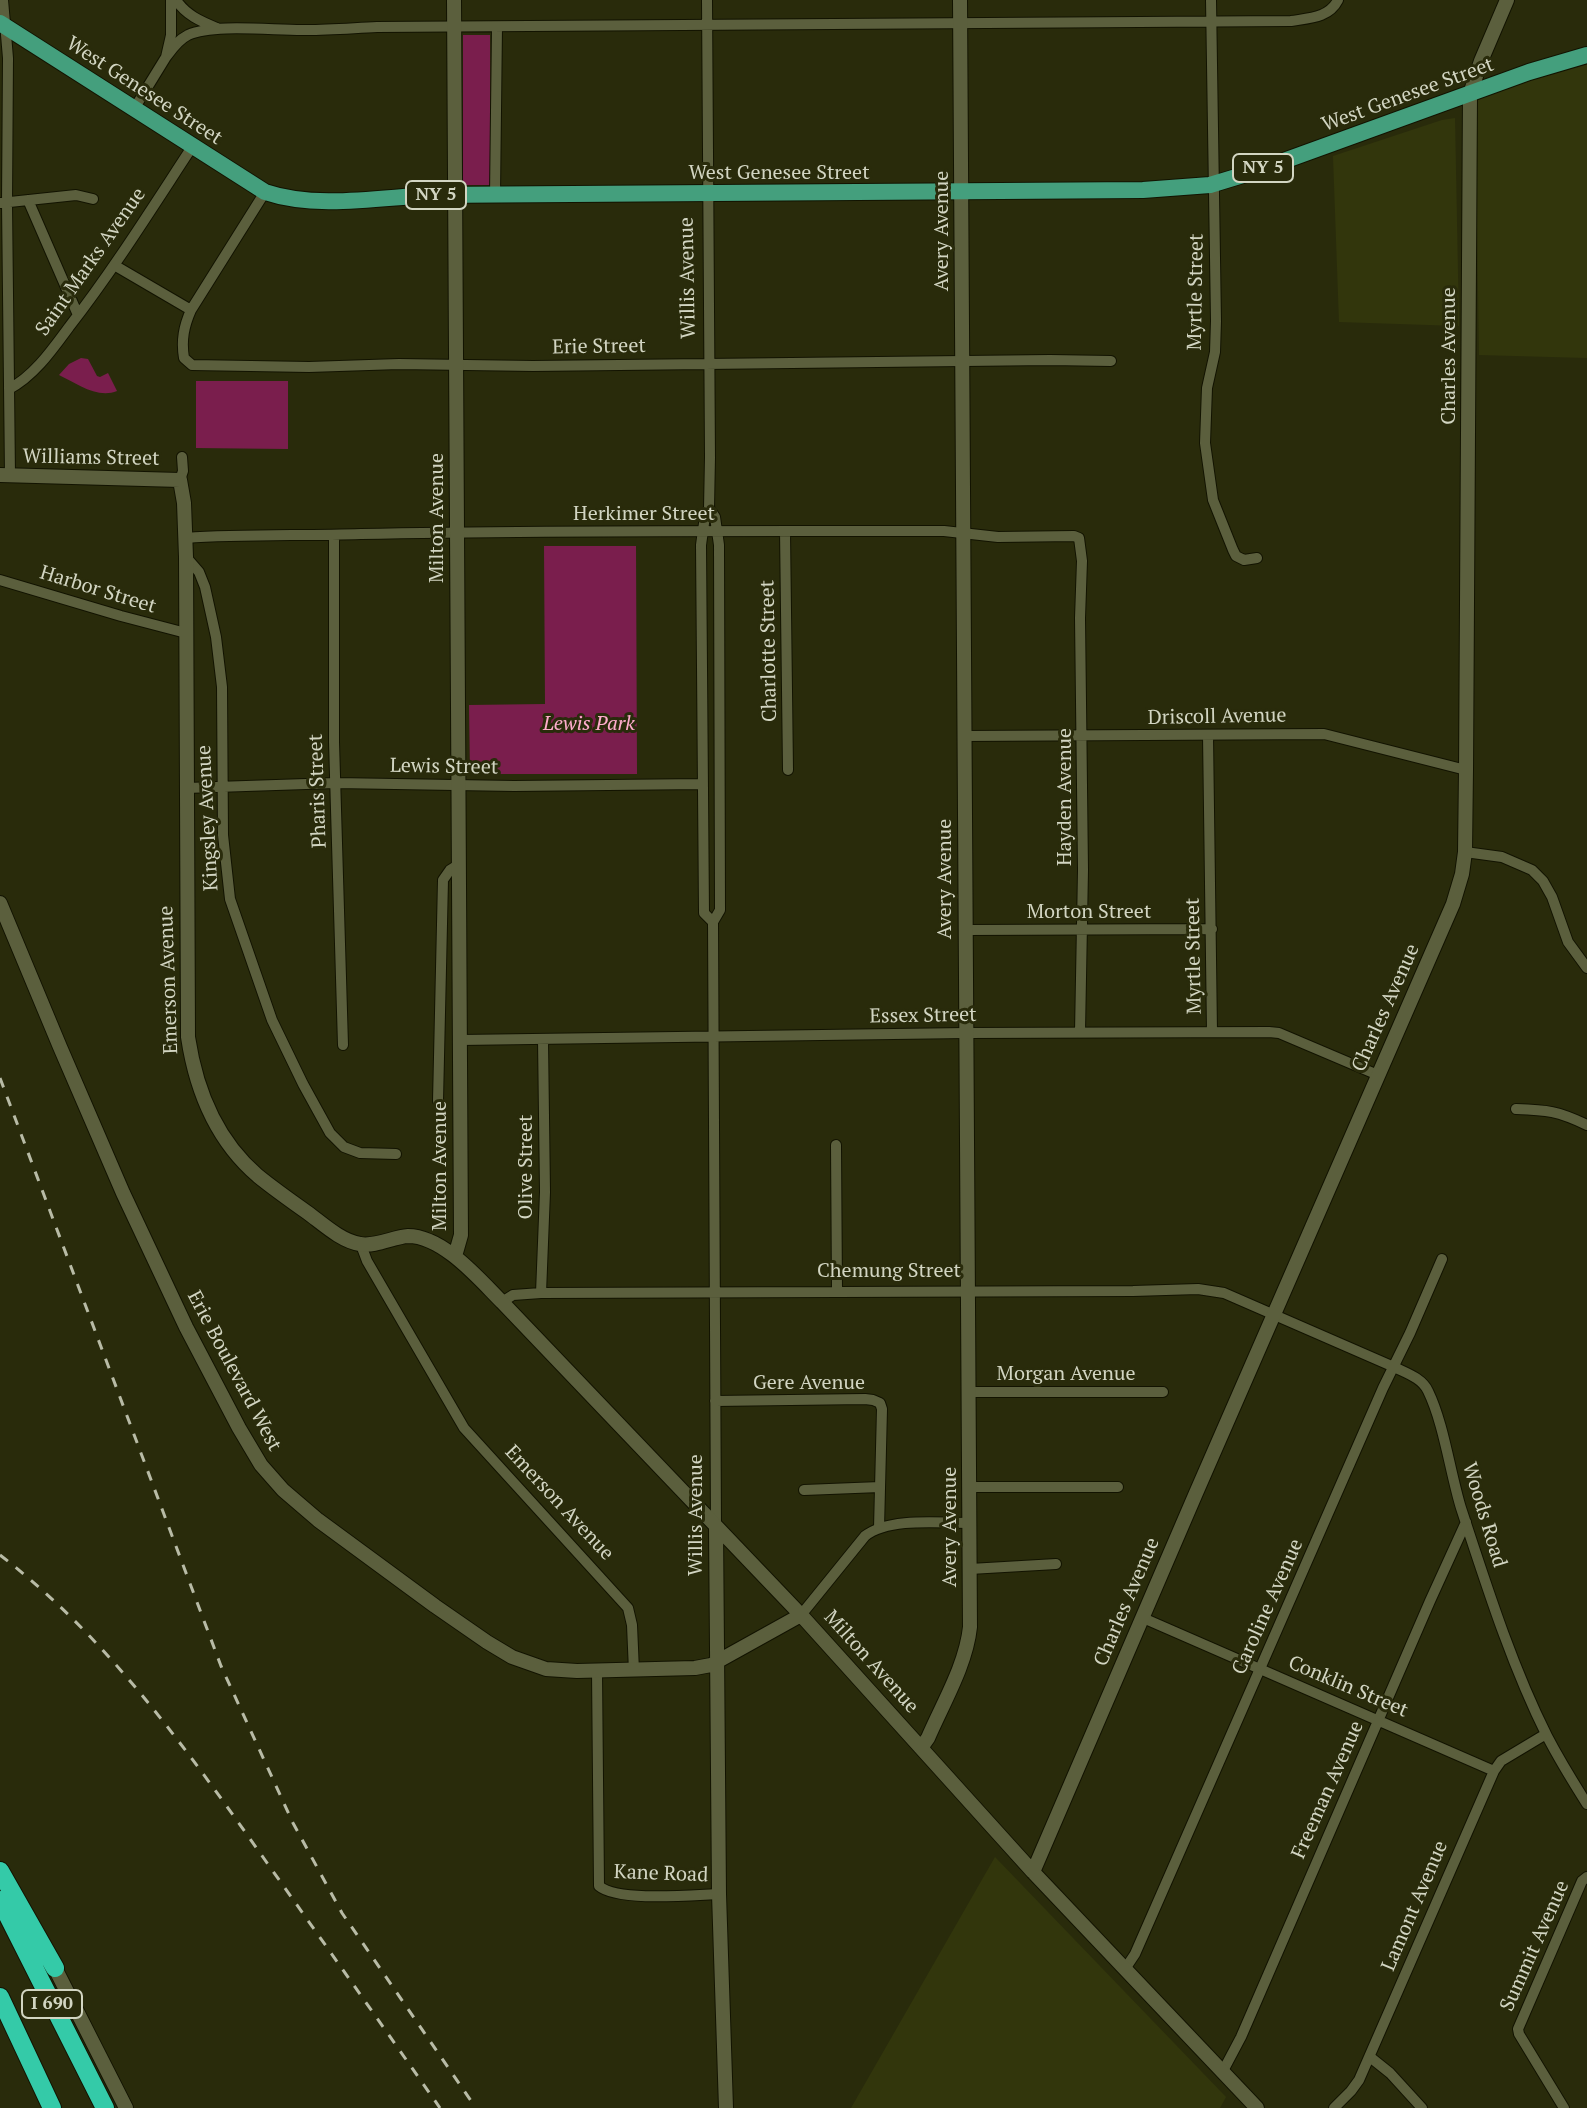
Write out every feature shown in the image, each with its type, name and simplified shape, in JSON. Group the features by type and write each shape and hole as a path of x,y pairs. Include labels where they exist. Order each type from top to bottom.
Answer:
{"highway":[{"path":"0,1871 55,1968"},
{"name":"I 690","path":"0,1900 105,2108"},
{"name":"I 690","path":"0,1997 52,2108"}],"main road":[{"name":"West Genesee Street","path":"3,24 265,192 296,201 318,202 455,195 1143,190 1215,184 1529,72 1587,55"}],"street":[{"path":"3,0 8,58 4,203 9,389 5,476"},
{"path":"174,0 198,20 222,30"},
{"path":"166,57 174,0"},
{"name":"Milton Avenue","path":"454,0 461,1235 455,1256 801,1615 1033,1872 1257,2108"},
{"name":"Willis Avenue","path":"707,0 709,508 701,545 702,784 704,913 713,922"},
{"name":"Avery Avenue","path":"921,1748 969,1639 960,0"},
{"name":"Myrtle Street","path":"1211,0 1215,352 1207,388 1205,443 1213,500 1236,556 1244,560 1257,558"},
{"path":"134,109 176,43 189,35 205,31 1291,21 1327,13 1338,0"},
{"name":"Charles Avenue","path":"1033,1872 1453,904 1462,874 1466,770 1470,94 1507,0"},
{"path":"495,195 497,27"},
{"name":"Saint Marks Avenue","path":"9,389 39,365 78,315 192,147"},
{"path":"114,265 191,310 265,192"},
{"path":"4,203 76,195 93,199"},
{"path":"28,200 78,315"},
{"name":"Erie Street","path":"191,310 184,325 182,348 186,361 199,366 1111,361"},
{"name":"Emerson Avenue","path":"182,457 180,480 186,538 188,1037 193,1068 203,1097 225,1141 258,1176 342,1238 361,1245 367,1261 464,1428 628,1608 634,1671"},
{"name":"Williams Street","path":"5,476 180,480"},
{"name":"Willis Avenue","path":"709,508 715,517 718,532 720,910 713,922 716,1662 726,2108"},
{"name":"Charlotte Street","path":"785,531 788,770"},
{"name":"Herkimer Street","path":"186,538 239,534 944,531 998,537 1074,536 1080,541 1082,561"},
{"name":"Pharis Street","path":"334,535 343,1045"},
{"name":"Kingsley Avenue","path":"186,557 199,572 205,587 216,637 222,687 223,835 230,899 272,1020 303,1084 335,1139 344,1147 360,1153 396,1154"},
{"name":"Hayden Avenue","path":"1080,1032 1082,561"},
{"name":"Harbor Street","path":"0,580 186,633"},
{"name":"Driscoll Avenue","path":"964,736 1324,734 1466,770"},
{"name":"Myrtle Street","path":"1208,735 1212,1032"},
{"name":"Lewis Street","path":"186,788 336,783 702,784"},
{"path":"1465,852 1502,857 1532,870 1552,897 1568,942 1587,968"},
{"path":"438,1101 443,880 458,865"},
{"name":"Erie Boulevard West","path":"0,903 123,1193 186,1327 261,1465 283,1490 318,1520 487,1642 512,1657 546,1669 634,1671 695,1668 716,1662 801,1615"},
{"name":"Morton Street","path":"966,930 1212,929"},
{"name":"Essex Street","path":"460,1040 1080,1032 1279,1033 1378,1075"},
{"name":"Olive Street","path":"541,1293 545,1192 543,1040"},
{"path":"1516,1109 1563,1113 1587,1125"},
{"path":"836,1145 837,1291"},
{"path":"361,1245 413,1236 442,1247 455,1256"},
{"name":"Caroline Avenue","path":"1125,1969 1147,1928 1442,1259"},
{"name":"Chemung Street","path":"502,1302 513,1295 541,1293 1198,1289 1224,1293 1273,1316"},
{"name":"Woods Road","path":"1273,1316 1394,1367 1422,1381 1428,1390 1486,1584 1529,1696 1546,1734 1587,1804"},
{"name":"Morgan Avenue","path":"969,1392 1163,1392"},
{"name":"Gere Avenue","path":"715,1401 873,1400 880,1403 879,1528"},
{"path":"804,1490 880,1487"},
{"path":"969,1487 1118,1487"},
{"name":"Freeman Avenue","path":"1223,2071 1241,2037 1466,1522"},
{"path":"801,1615 865,1536 879,1528 902,1524 970,1523"},
{"path":"970,1569 1056,1564"},
{"name":"Conklin Street","path":"1143,1618 1494,1771"},
{"name":"Kane Road","path":"597,1671 598,1880 601,1889 613,1894 650,1896 719,1894"},
{"name":"Lamont Avenue","path":"1334,2108 1351,2091 1370,2057 1494,1771 1501,1761 1546,1734"},
{"name":"Summit Avenue","path":"1564,2108 1518,2029 1582,1881 1587,1877"},
{"path":"55,1968 126,2108"},
{"path":"1370,2057 1390,2073 1422,2108"}],"shaded area":[{"path":"1587,62 1587,358 1479,355 1475,98"},
{"path":"1455,118 1459,326 1339,322 1333,156"},
{"path":"995,1857 1226,2097 1220,2108 851,2108"}],"green space":[{"path":"463,35 490,35 491,185 463,185"},
{"path":"81,358 88,359 97,376 108,373 117,391 94,392 59,375 69,364"},
{"path":"196,381 288,381 288,449 196,448"},
{"name":"Lewis Park","path":"544,546 636,546 637,774 470,774 469,705 545,704"}],"railway":[{"path":"0,1078 221,1666 293,1823 342,1913 476,2108"},
{"path":"0,1555 76,1622 144,1697 236,1819 440,2108"}]}
